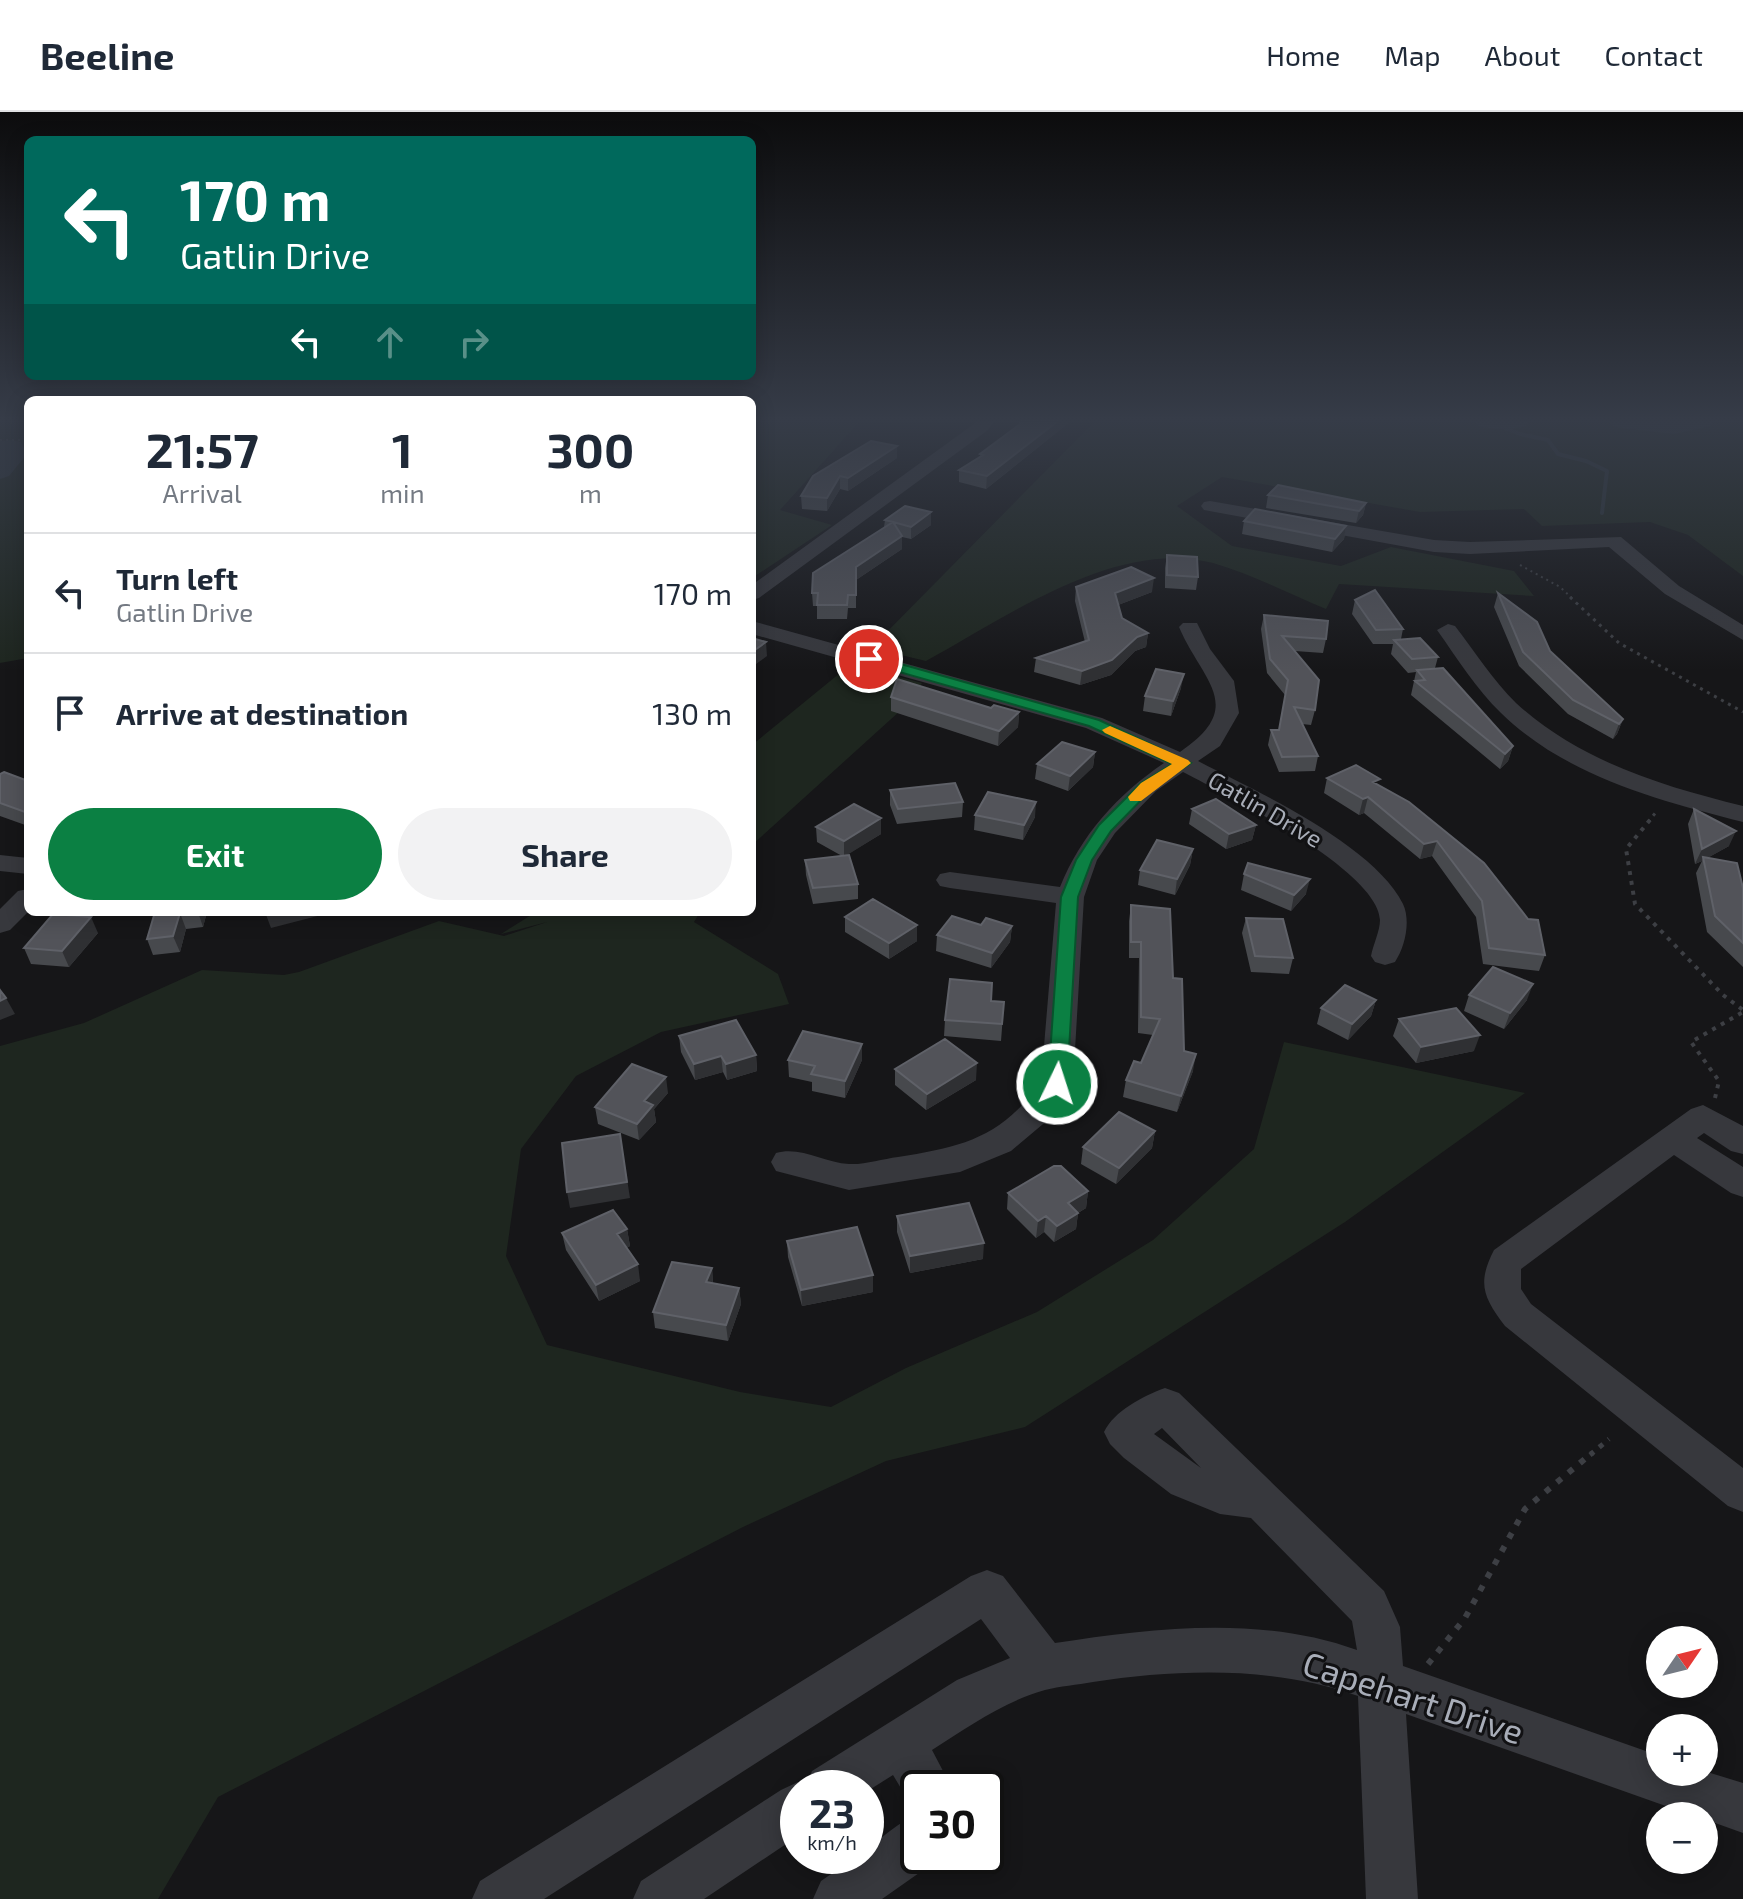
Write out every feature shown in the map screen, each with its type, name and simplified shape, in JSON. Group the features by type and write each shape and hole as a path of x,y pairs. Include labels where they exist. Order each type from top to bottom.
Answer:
{"street":[{"path":"756,591 873,504"},
{"path":"1210,506 1419,544 1482,547 1614,541 1672,590 1743,634"},
{"path":"788,1162 849,1177 960,1160 999,1142 1038,1111 1057,1084 1070,897 1084,860 1105,828 1147,786 1212,741 1227,713 1223,681 1200,650 1190,627"},
{"name":"Gatlin Drive","path":"756,628 1067,714 1183,763 1274,810 1361,869 1389,904 1394,921 1385,956"},
{"path":"1448,630 1488,686 1543,736 1582,759 1671,793 1743,814"},
{"path":"0,863 24,866"},
{"path":"950,880 1070,897"},
{"path":"0,924 24,901"},
{"path":"1688,1128 1743,1142"},
{"path":"1688,1128 1743,1184"},
{"path":"1688,1128 1507,1260 1499,1276 1503,1296 1518,1315 1743,1493"},
{"path":"1259,1499 1368,1606 1401,1675 1392,1899"},
{"path":"498,1899 987,1591 1045,1667"},
{"name":"Capehart Drive","path":"857,1770 973,1696 1045,1667 1116,1656 1188,1650 1280,1655 1401,1675 1554,1745 1743,1808"},
{"path":"900,1743 917,1770"},
{"path":"659,1899 780,1819"},
{"path":"839,1899 900,1856"}],"path":[{"path":"1482,547 1496,559 1516,563 1551,581 1619,643 1743,712"},
{"path":"1671,793 1626,849 1635,904 1723,995 1743,1011 1691,1042 1719,1081 1717,1095 1688,1128"},
{"path":"1401,1675 1449,1641 1525,1509 1609,1439"}],"shaded area":[{"path":"0,504 24,504 24,659 0,663"},
{"path":"756,504 785,504 780,510 832,525 756,575"},
{"path":"1013,504 1179,504 1177,506 1232,546 1341,566 1391,547 1514,571 1534,596 1339,584 1326,609 1213,563 1176,558 1101,571 1064,586 926,661 871,648"},
{"path":"1377,504 1743,504 1743,576 1688,535 1650,522 1542,526 1524,509 1420,512"},
{"path":"851,664 922,683 911,701 756,841 756,742"},
{"path":"530,916 698,916 694,922 778,974 789,1004 661,1032 576,1076 521,1149 506,1256 547,1345 740,1392 831,1407 906,1368 1037,1312 1153,1240 1254,1149 1284,1042 1525,1093 1345,1222 1025,1427 886,1461 743,1527 218,1797 158,1899 0,1899 0,1046 84,1023 202,970 284,975 439,921 504,936 547,922 501,934"}],"building":[{"path":"1321,504 1365,504 1359,511"},
{"path":"905,506 931,512 911,527 885,520"},
{"path":"1255,509 1346,526 1335,539 1244,521"},
{"path":"893,522 902,536 856,567 856,595 848,595 847,605 817,605 818,593 812,593 813,573"},
{"path":"1167,555 1197,557 1198,577 1167,575"},
{"path":"1131,567 1154,578 1115,593 1122,618 1148,633 1137,637 1112,660 1082,671 1036,658 1089,640 1076,587"},
{"path":"1375,590 1403,629 1376,630 1355,600"},
{"path":"1498,593 1537,622 1550,651 1623,719 1619,724 1573,700 1523,652"},
{"path":"1264,615 1328,621 1326,639 1282,636 1319,680 1315,710 1294,707 1318,756 1282,757 1271,730 1279,730 1288,680 1270,659"},
{"path":"1420,638 1438,657 1412,659 1394,640"},
{"path":"756,639 766,642 756,649"},
{"path":"1443,668 1513,746 1505,754 1415,681 1425,680 1417,670"},
{"path":"1156,669 1184,674 1173,701 1145,696"},
{"path":"897,679 991,708 994,705 1019,712 999,731 891,697"},
{"path":"1062,742 1095,752 1070,776 1037,764"},
{"path":"1356,765 1380,779 1373,782 1409,802 1484,863 1528,919 1538,920 1545,955 1489,948 1482,901 1437,841 1424,844 1368,797 1363,799 1327,778"},
{"path":"4,772 24,780 24,812 0,803 0,774"},
{"path":"955,783 963,802 898,809 890,790"},
{"path":"988,792 1036,802 1024,825 975,815"},
{"path":"1216,799 1256,825 1229,834 1192,809"},
{"path":"854,804 881,818 844,841 816,827"},
{"path":"1694,809 1736,831 1702,849"},
{"path":"1157,840 1193,849 1177,879 1140,870"},
{"path":"849,855 858,884 813,888 805,860"},
{"path":"1703,857 1737,863 1743,888 1743,943 1715,916"},
{"path":"1248,863 1310,879 1294,895 1244,874"},
{"path":"873,899 917,925 889,943 845,917"},
{"path":"1131,905 1170,909 1173,978 1182,979 1184,1051 1196,1054 1181,1096 1126,1080 1134,1061 1141,1063 1160,1019 1141,1017 1141,942 1131,942"},
{"path":"51,916 91,917 62,951 24,948"},
{"path":"154,916 179,916 173,936 147,939"},
{"path":"952,916 981,925 986,918 1012,926 992,953 937,935"},
{"path":"1246,918 1283,919 1293,958 1255,956"},
{"path":"1493,967 1533,984 1510,1013 1469,995"},
{"path":"950,979 992,983 991,1001 1004,1002 1002,1024 945,1020"},
{"path":"1345,985 1376,1000 1352,1024 1321,1008"},
{"path":"1456,1008 1480,1035 1421,1047 1399,1019"},
{"path":"736,1020 756,1055 726,1064 721,1056 694,1064 679,1036"},
{"path":"803,1031 862,1044 845,1081 811,1074 815,1066 788,1060"},
{"path":"945,1039 977,1063 927,1094 895,1069"},
{"path":"632,1064 666,1077 644,1101 653,1105 637,1124 595,1107"},
{"path":"1119,1112 1155,1131 1119,1168 1083,1147"},
{"path":"620,1134 627,1182 567,1192 562,1143"},
{"path":"1054,1166 1061,1166 1088,1191 1068,1203 1078,1213 1057,1226 1046,1216 1038,1221 1008,1193"},
{"path":"969,1203 984,1243 910,1256 897,1216"},
{"path":"613,1210 627,1229 617,1234 638,1264 596,1285 562,1233"},
{"path":"857,1227 873,1275 801,1290 787,1241"},
{"path":"672,1262 712,1268 706,1282 739,1288 726,1325 653,1312"}],"waterway":[{"path":"1602,513 1603,504"}],"slow traffic":[{"path":"1110,730 1183,763 1135,797"}],"route":[{"path":"869,659 1094,723 1183,763 1147,786 1105,828 1084,860 1070,897 1057,1084"}]}
